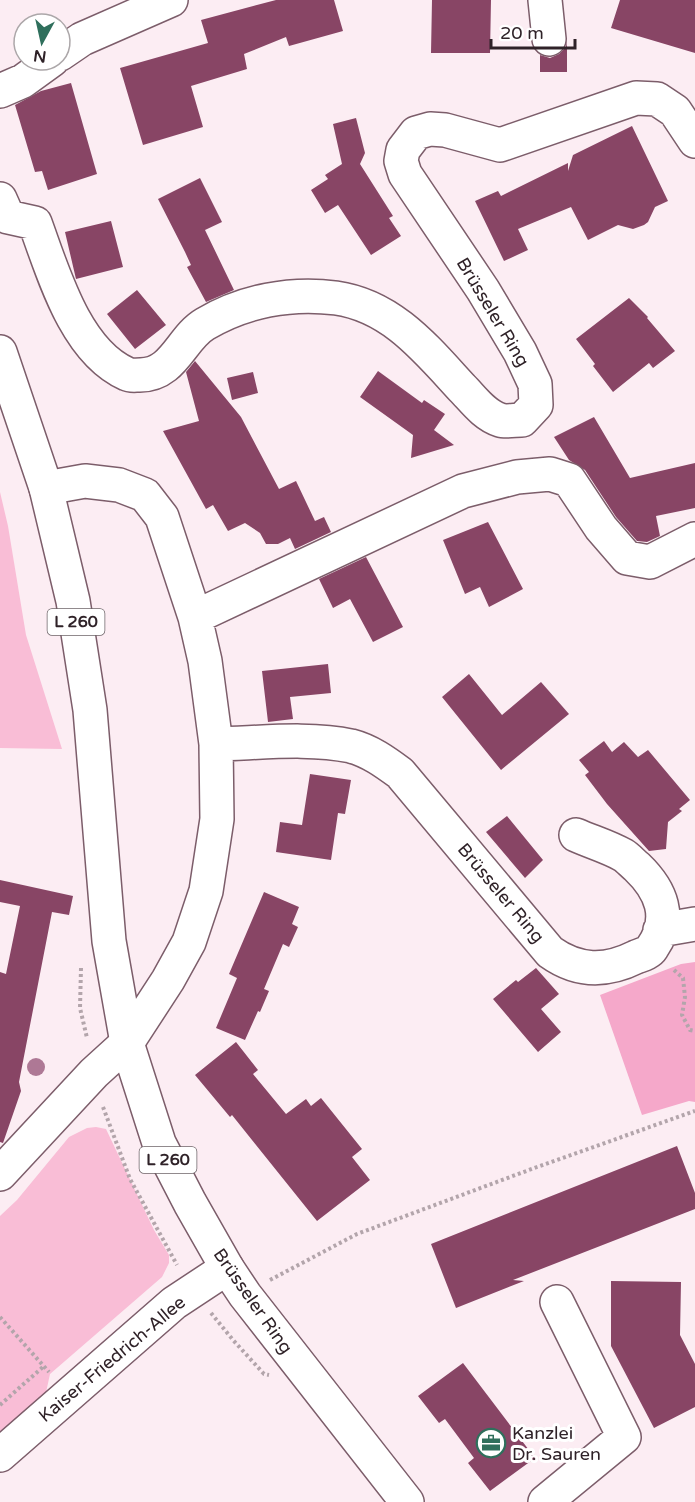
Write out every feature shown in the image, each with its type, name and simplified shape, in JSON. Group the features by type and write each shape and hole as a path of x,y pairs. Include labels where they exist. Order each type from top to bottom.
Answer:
{"street":[{"path":"72,46 82,39 171,0"},
{"path":"545,0 549,39"},
{"path":"0,91 23,81 35,72"},
{"name":"Brüsseler Ring","path":"3,213 35,223 74,323 105,361 129,375 150,375 170,363 202,325 245,304 293,297 337,298 380,312 416,339 481,408 500,420 522,420 536,405 535,384 520,352 483,290 405,174 401,161 403,150 416,133 430,129 445,130 500,145 636,98 657,99 675,111 695,141"},
{"name":"Brüsseler Ring","path":"0,352 46,488 73,601 90,710 109,941 127,1043 159,1143 227,1268 257,1311 407,1502"},
{"path":"195,618 463,491 517,477 550,474 569,480 601,528 627,558 650,562 695,539"},
{"path":"0,1174 94,1073 127,1043 168,980 189,942 206,891 217,819 216,744 205,661 195,618 162,517 145,495 119,485 85,481 46,488"},
{"name":"Brüsseler Ring","path":"216,744 321,742 353,747 377,757 400,773 550,952 563,961 582,968 601,968 624,963 651,950 660,930"},
{"path":"576,836 625,856 651,880 663,906 660,930 695,924"},
{"name":"Kaiser-Friedrich-Allee","path":"0,1455 174,1302 227,1268"},
{"path":"545,1502 624,1437 557,1302"}],"path":[{"path":"685,997 682,1015 690,1030 695,1031"},
{"path":"273,1278 357,1234 695,1111"},
{"path":"0,1317 44,1366 0,1405"}],"shaded area":[{"path":"0,492 26,635 62,749 0,748"},
{"path":"695,962 695,1102 689,1101 642,1115 600,995 681,964"},
{"path":"87,1128 106,1129 154,1230 169,1255 169,1263 162,1277 50,1374 45,1397 0,1436 0,1216 17,1200 69,1137"}],"building":[{"path":"276,0 334,0 343,31 289,46 286,37 244,54 247,69 191,86 203,127 143,145 120,68 208,43 201,20"},
{"path":"432,0 491,0 490,53 431,53"},
{"path":"620,0 695,0 695,53 611,28"},
{"path":"567,41 567,72 540,72 540,55 550,58 559,54 566,47"},
{"path":"71,83 97,174 48,190 42,171 35,172 15,105 41,91"},
{"path":"356,118 365,153 360,164 393,216 389,218 401,236 371,255 338,205 325,213 311,190 328,179 325,175 342,164 333,124"},
{"path":"632,126 668,201 655,207 648,222 644,225 633,229 618,225 588,240 571,207 518,229 528,250 504,261 475,201 498,191 501,196 568,163 568,171 573,155"},
{"path":"200,178 222,222 205,230 234,290 206,302 187,267 191,265 158,199"},
{"path":"111,221 123,267 76,279 65,232"},
{"path":"137,290 166,325 135,349 107,314"},
{"path":"629,298 648,317 675,351 653,368 649,363 613,392 576,339"},
{"path":"195,361 241,417 279,489 296,481 315,521 324,517 331,532 295,549 290,538 278,544 266,544 260,533 245,523 228,531 213,505 206,509 163,431 199,421 186,372"},
{"path":"378,371 422,403 424,400 445,414 434,430 454,445 411,458 413,435 360,397"},
{"path":"253,372 258,393 232,400 227,378"},
{"path":"594,417 630,478 695,463 695,508 656,516 660,536 647,542 637,541 616,517 585,470 569,460 554,437"},
{"path":"488,522 523,589 489,607 480,587 465,594 443,540"},
{"path":"366,557 403,627 373,642 350,599 333,608 319,579"},
{"path":"328,664 331,693 290,697 293,719 268,722 262,671"},
{"path":"469,674 502,715 541,682 569,714 501,770 442,697"},
{"path":"604,741 612,752 624,742 638,757 648,750 690,800 679,809 682,811 668,822 666,849 649,851 607,804 585,775 589,772 579,760"},
{"path":"310,774 351,780 345,814 338,813 331,860 276,852 280,822 302,825"},
{"path":"507,816 543,860 525,878 486,832"},
{"path":"0,880 73,896 69,915 52,912 19,1082 21,1091 3,1143 0,1142 0,972 6,974 20,906 0,902"},
{"path":"264,892 299,907 292,924 298,927 289,947 283,944 264,989 269,991 245,1040 216,1028 237,978 229,974"},
{"path":"536,968 559,994 541,1009 561,1032 538,1052 493,999 516,980 518,982"},
{"path":"236,1042 258,1070 253,1074 286,1114 306,1099 311,1106 321,1098 362,1149 352,1157 370,1180 317,1221 232,1115 230,1117 195,1075"},
{"path":"677,1146 695,1193 695,1209 513,1280 524,1281 456,1308 431,1244"},
{"path":"611,1281 681,1282 680,1335 695,1364 695,1407 654,1428 611,1346"},
{"path":"463,1363 535,1458 490,1491 468,1463 474,1458 445,1419 439,1423 418,1396"}],"place":[{"name":"Kanzlei Dr. Sauren","path":"491,1443"}]}
